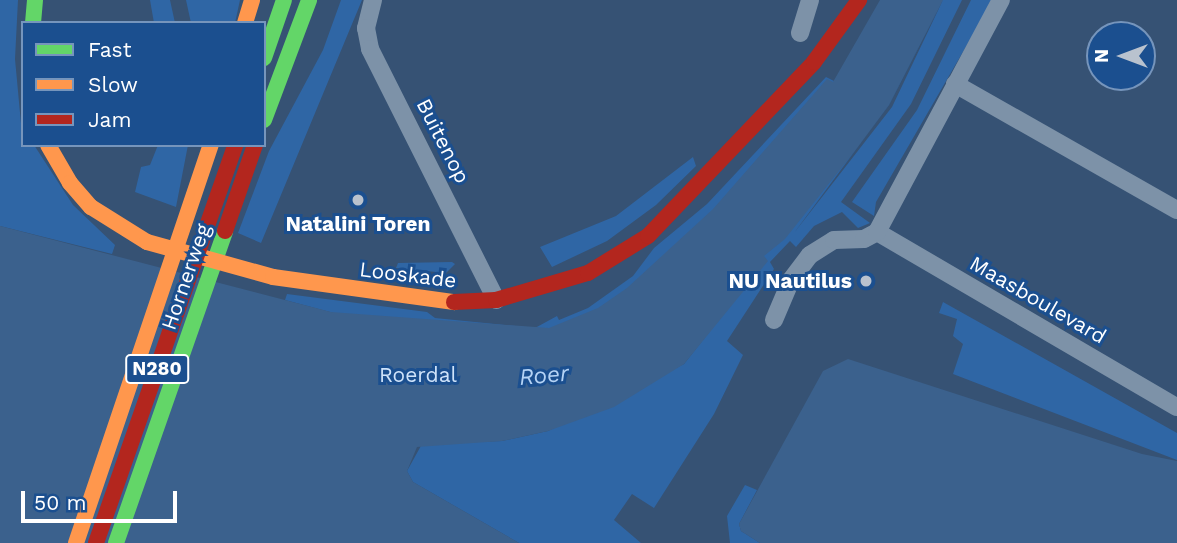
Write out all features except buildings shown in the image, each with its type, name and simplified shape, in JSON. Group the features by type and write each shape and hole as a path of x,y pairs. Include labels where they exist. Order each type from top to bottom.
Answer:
{"main road":[{"path":"33,21 34,0"},
{"path":"246,21 252,0"},
{"path":"266,52 284,0"},
{"path":"266,115 309,0"},
{"name":"Looskade","path":"49,147 70,183 91,206 147,242 273,277 441,303 496,300 588,273 648,236 814,62 859,0"},
{"name":"Hornerweg","path":"76,543 199,189 210,147"},
{"name":"Hornerweg","path":"96,543 234,147"},
{"name":"Hornerweg","path":"116,543 254,147"}],"street":[{"name":"Buitenop","path":"373,0 366,28 370,48 496,300"},
{"path":"800,33 810,0"},
{"path":"774,320 791,280 810,255 834,240 864,239 877,232 1001,0"},
{"path":"955,84 1177,210"},
{"name":"Maasboulevard","path":"877,232 1177,407"}],"shaded area":[{"path":"0,0 18,0 15,59 21,147 35,147 73,205 115,245 112,254 0,226"},
{"path":"150,0 170,0 175,21 154,21"},
{"path":"186,0 240,0 235,21 191,21"},
{"path":"341,0 362,0 261,243 238,233 269,151 323,50"},
{"path":"887,0 962,0 911,104 841,202 870,223 858,228 842,212 814,226 796,247 790,241 770,262 774,269 727,341 743,355 714,414 654,508 632,494 614,520 641,543 519,543 413,482 407,471 422,444 502,441 548,431 684,364 748,283 619,389 285,300 287,294 427,312 435,318 535,328 557,316 559,320 588,308 633,276 654,248 707,204 826,77 834,81"},
{"path":"971,0 993,0 876,202 874,216 852,202 917,110"},
{"path":"157,147 188,147 176,207 135,192 141,167 150,165"},
{"path":"693,157 696,166 656,205 607,241 552,267 540,247 616,216"},
{"path":"398,263 455,264 446,273 396,268"},
{"path":"943,302 1177,433 1177,460 953,374 963,344 953,336 957,319 939,313"},
{"path":"745,485 757,490 739,524 741,531 760,543 730,543 727,516"}],"water":[{"name":"Roer","path":"880,0 943,0 889,105 785,239 764,256 768,261 684,364 614,407 548,431 502,441 417,447 407,471 413,482 519,543 0,543 0,226 331,312 549,328 598,308 627,288 713,209 827,79 833,82"},
{"path":"848,359 1142,454 1177,461 1177,543 760,543 741,531 739,524 823,371"}],"pier":[{"path":"943,0 892,107 794,233 889,105"}],"traffic: fast":[{"path":"33,21 35,0"},
{"path":"266,52 284,0"},
{"path":"266,115 309,0"},
{"path":"116,543 225,231"}],"traffic: slow":[{"path":"246,21 252,0"},
{"path":"49,147 70,183 91,207 147,242 273,277 454,302"},
{"path":"76,543 210,147"}],"traffic: jam":[{"path":"454,302 496,300 588,273 648,236 814,62 859,0"},
{"path":"96,543 234,147"},
{"path":"225,231 254,147"}],"place":[{"name":"Natalini Toren","path":"358,200"},
{"name":"NU Nautilus","path":"866,281"}],"park label":[{"name":"Roerdal","path":"418,375"}]}
